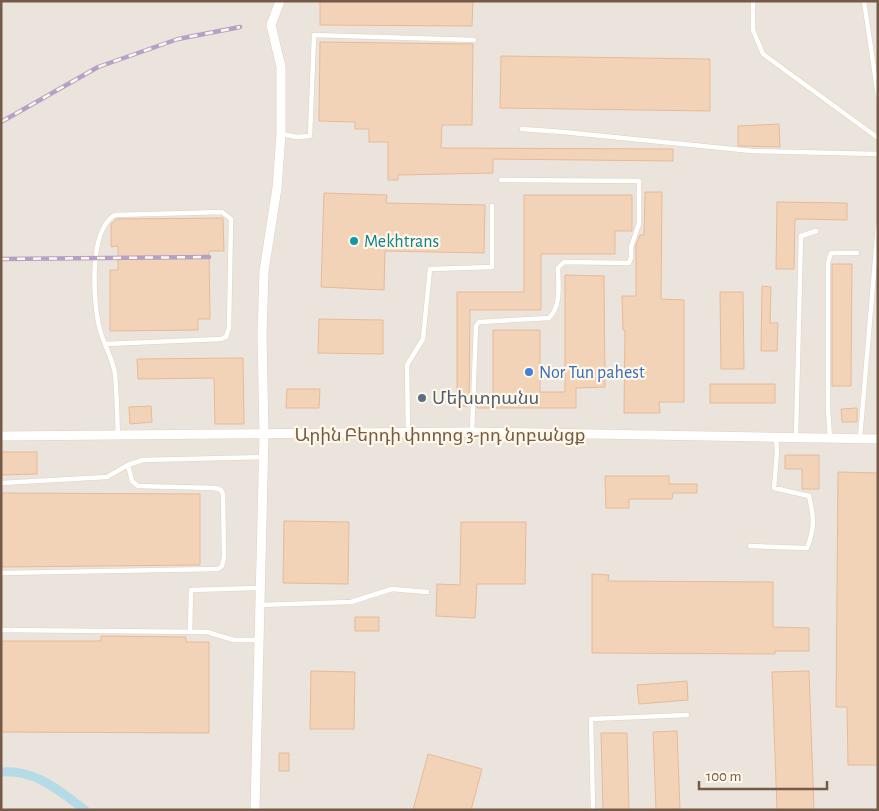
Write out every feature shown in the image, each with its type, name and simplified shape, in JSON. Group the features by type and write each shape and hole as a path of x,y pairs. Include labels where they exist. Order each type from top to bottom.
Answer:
{"street":[{"path":"255,810 259,588 264,457 262,335 264,271 277,188 281,134 281,67 271,25 280,1"},
{"name":"Արին Բերդի փողոց 3-րդ նրբանցք","path":"1,436 472,432 878,439"}],"lane":[{"path":"753,1 753,30 763,54 878,138"},
{"path":"864,1 878,96"},
{"path":"281,134 297,137 310,136 314,35 474,40"},
{"path":"522,129 752,151 878,154"},
{"path":"472,432 476,326 479,322 549,318 555,312 558,303 558,268 564,262 628,262 631,258 630,247 639,224 639,181 501,180"},
{"path":"408,433 407,365 424,339 430,269 492,267 492,206"},
{"path":"105,344 221,339 226,337 229,328 231,220 226,213 115,215 108,219 98,240 95,303 100,331 115,372 118,434"},
{"path":"860,438 878,225"},
{"path":"796,438 801,236 816,231"},
{"path":"830,438 828,263 831,253 857,253"},
{"path":"872,293 878,285"},
{"path":"750,546 807,548 813,532 814,514 809,496 774,488 777,452 776,437"},
{"path":"1,483 107,477 128,465 144,460 264,457"},
{"path":"1,573 218,569 222,566 224,557 223,494 221,490 215,488 138,486 132,481 128,465"},
{"path":"190,632 191,590 259,588"},
{"path":"259,605 273,603 351,602 392,589 427,592"},
{"path":"1,630 207,632 234,640 258,640"},
{"path":"593,810 591,718 687,716"}],"shaded area":[{"path":"1,1 878,1 878,810 1,810"}],"building":[{"path":"320,1 473,1 472,26 320,25"},
{"path":"320,42 473,44 472,125 442,125 441,148 673,149 673,161 493,159 493,173 398,175 398,180 388,180 388,142 369,142 369,129 355,129 355,122 319,121"},
{"path":"501,56 710,59 710,111 500,108"},
{"path":"779,124 780,147 738,146 738,126"},
{"path":"645,192 662,192 661,299 684,300 684,402 659,402 660,413 624,413 625,330 623,330 622,296 636,296 636,245 640,235 644,235"},
{"path":"324,193 387,195 386,203 485,205 484,253 385,251 384,290 321,287"},
{"path":"524,195 632,195 632,231 615,231 615,254 541,254 541,310 470,310 469,406 457,406 457,292 524,292"},
{"path":"777,202 847,203 847,220 795,219 794,269 776,269"},
{"path":"223,218 224,251 209,251 210,319 198,319 198,330 110,331 110,270 118,270 118,246 111,247 111,224 117,219"},
{"path":"832,264 852,264 851,386 832,386"},
{"path":"565,275 604,276 605,387 576,388 576,408 477,408 477,395 493,395 493,330 540,330 540,392 565,392"},
{"path":"762,286 771,287 770,323 778,323 777,351 761,351"},
{"path":"720,292 743,292 744,369 721,369"},
{"path":"319,319 383,320 383,354 318,353"},
{"path":"243,358 244,424 215,424 214,378 138,379 137,359"},
{"path":"710,384 775,384 775,403 710,403"},
{"path":"287,389 320,389 319,408 286,408"},
{"path":"151,406 152,422 130,424 129,407"},
{"path":"857,408 857,422 842,422 841,409"},
{"path":"1,452 37,452 37,474 1,475"},
{"path":"785,455 819,455 819,489 802,489 802,469 785,469"},
{"path":"838,472 878,473 878,765 848,765 847,707 836,707"},
{"path":"605,476 669,476 669,484 697,484 697,493 673,493 672,499 629,499 629,508 606,508"},
{"path":"1,493 200,494 200,565 1,567"},
{"path":"284,521 349,522 348,584 283,583"},
{"path":"461,522 526,522 525,584 477,584 475,618 436,616 437,584 460,585"},
{"path":"592,574 609,575 608,581 773,582 773,627 809,628 809,651 775,651 775,654 592,653"},
{"path":"355,617 379,617 379,631 355,631"},
{"path":"101,636 186,637 186,642 209,642 209,733 1,732 1,641 101,641"},
{"path":"311,671 355,672 354,729 310,729"},
{"path":"809,671 814,810 777,810 772,672"},
{"path":"687,681 688,700 639,704 637,685"},
{"path":"677,731 680,809 656,810 653,732"},
{"path":"601,733 627,733 629,810 603,810"},
{"path":"279,753 289,753 289,771 279,771"},
{"path":"428,754 482,769 471,810 413,810"}],"waterway":[{"path":"1,772 14,772 36,778 56,789 85,810"}],"railway":[{"path":"1,122 98,67 178,39 240,27"},
{"path":"1,259 209,257"}],"place":[{"name":"Mekhtrans","path":"354,241"},
{"name":"Nor Tun pahest","path":"529,372"},
{"name":"Մեխտրանս","path":"422,398"}]}
